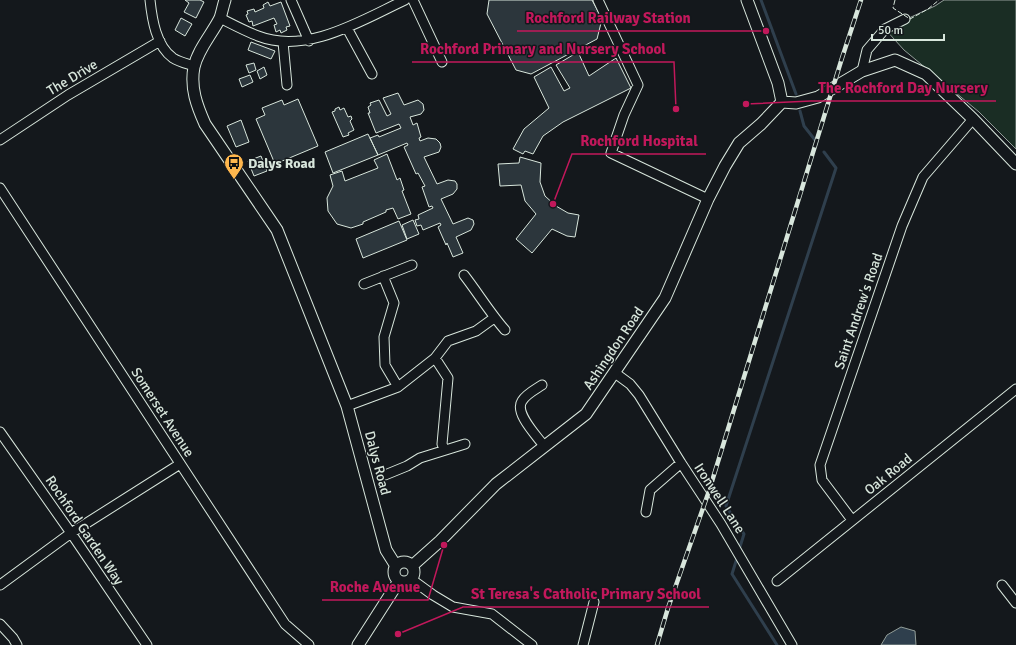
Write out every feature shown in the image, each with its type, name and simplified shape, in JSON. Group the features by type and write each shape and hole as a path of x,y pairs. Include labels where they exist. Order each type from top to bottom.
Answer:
{"street":[{"path":"150,0 154,24 166,52 174,59 194,66 203,46 220,18 225,0"},
{"path":"292,0 309,41"},
{"path":"220,18 259,37 283,42 309,41 347,28 405,0"},
{"path":"413,0 442,62"},
{"path":"598,0 638,85 624,115 611,153 708,199"},
{"path":"747,0 778,84 782,102 796,103 818,97 862,71 895,60 926,74 973,119 1016,164"},
{"path":"862,71 867,50 885,30 905,19"},
{"path":"347,28 372,74"},
{"name":"The Drive","path":"0,140 68,94 160,41"},
{"path":"283,42 287,86"},
{"name":"Dalys Road","path":"194,66 194,95 203,119 277,230 347,406 386,550 396,566"},
{"name":"Ashingdon Road","path":"412,566 440,541 496,484 586,414 665,298 708,199 739,143 761,124 782,102"},
{"name":"Saint Andrew's Road","path":"852,520 822,480 820,465 902,226 923,177 973,119"},
{"name":"Somerset Avenue","path":"0,188 285,624 309,645"},
{"path":"364,284 412,264"},
{"path":"464,275 481,297 494,318 505,330"},
{"path":"383,276 394,303 384,337 385,365 398,387"},
{"path":"347,406 398,387 435,358 448,341 476,331 494,318"},
{"path":"435,358 448,378 442,444 444,449"},
{"name":"Ironwell Lane","path":"615,373 630,384 639,395 721,524 792,645"},
{"path":"542,385 523,399 520,410 526,422 544,446"},
{"name":"Oak Road","path":"777,581 1016,389"},
{"name":"Rochford Garden Way","path":"0,432 71,533 146,645"},
{"path":"385,475 420,458 444,449 465,444"},
{"path":"646,512 650,490 681,463"},
{"path":"0,585 71,533 180,464"},
{"path":"404,562 412,566 414,574 411,579 405,582 399,581 394,572 396,566 404,562"},
{"path":"411,579 453,607 492,614 532,645"},
{"path":"358,645 399,581"},
{"path":"1002,585 1016,603"},
{"path":"583,645 594,602"},
{"path":"0,624 13,638 16,645"}],"green space":[{"path":"944,0 1016,0 1016,149 979,112 904,50 885,29 935,6"}],"water":[{"path":"901,627 915,631 916,645 881,645 887,635"}],"building":[{"path":"185,0 200,0 204,2 196,18 184,12 189,3"},
{"path":"489,0 592,0 602,19 597,39 531,74 516,70 487,14"},
{"path":"268,2 270,6 281,2 290,26 286,27 287,30 281,33 280,30 276,32 274,25 277,24 274,18 253,26 252,21 249,22 246,15 248,14 247,11 254,9 255,12 264,8 263,5"},
{"path":"181,18 192,24 185,36 175,30"},
{"path":"251,42 275,51 271,59 248,50"},
{"path":"578,52 589,76 616,58 631,88 563,122 543,136 533,154 525,151 523,154 513,149 524,129 549,108 534,77 551,67 564,91 570,88 556,65"},
{"path":"254,63 256,70 249,73 246,65"},
{"path":"264,67 267,75 260,79 257,71"},
{"path":"250,75 253,82 242,87 239,79"},
{"path":"398,93 404,105 418,100 423,104 424,110 421,114 410,117 413,125 417,123 421,137 419,138 420,141 428,138 436,139 440,143 441,147 439,152 424,157 437,184 448,180 455,181 457,184 457,189 453,194 441,199 453,224 468,218 473,220 474,224 471,230 456,237 463,253 453,257 438,227 441,225 440,223 423,230 421,225 417,226 415,220 419,219 418,215 433,208 432,206 429,207 422,187 425,186 418,173 416,174 404,147 408,145 407,143 378,155 370,138 378,135 379,137 401,128 399,124 376,133 368,113 370,113 368,107 371,105 370,103 379,100 387,116 391,114 383,98"},
{"path":"298,99 318,146 275,164 256,119 265,115 262,108 282,100 284,105"},
{"path":"339,107 340,110 344,108 348,117 351,116 352,119 350,121 354,130 348,133 349,135 343,137 332,112"},
{"path":"241,120 249,142 236,147 227,126"},
{"path":"368,134 378,155 333,173 325,152"},
{"path":"387,154 397,180 400,178 404,190 402,191 411,214 398,219 393,208 363,222 363,224 351,228 337,224 328,211 327,198 333,186 330,175 342,171 345,181 378,168 374,160"},
{"path":"261,156 267,171 254,176 248,161"},
{"path":"520,157 541,163 540,182 545,196 556,206 568,213 579,215 575,237 567,236 552,229 532,253 516,239 536,214 525,201 521,185 500,186 498,164 519,163"},
{"path":"413,220 419,234 407,239 402,225"},
{"path":"399,221 407,240 363,258 356,239"}],"waterway":[{"path":"761,0 796,94"},
{"path":"800,111 804,126 815,140"},
{"path":"739,550 744,534 726,506 836,168 824,152"},
{"path":"737,558 732,574 777,645"}],"railway":[{"path":"657,645 668,608 709,491 861,0"}],"fence":[{"path":"895,0 893,8 910,19 928,9 939,0"}],"place":[{"name":"Rochford Railway Station","path":"766,31"},
{"name":"The Rochford Day Nursery","path":"746,104"},
{"name":"Rochford Primary and Nursery School","path":"676,109"},
{"name":"Dalys Road","path":"234,180"},
{"name":"Rochford Hospital","path":"553,204"},
{"name":"Roche Avenue","path":"444,545"},
{"name":"St Teresa's Catholic Primary School","path":"398,634"}]}
